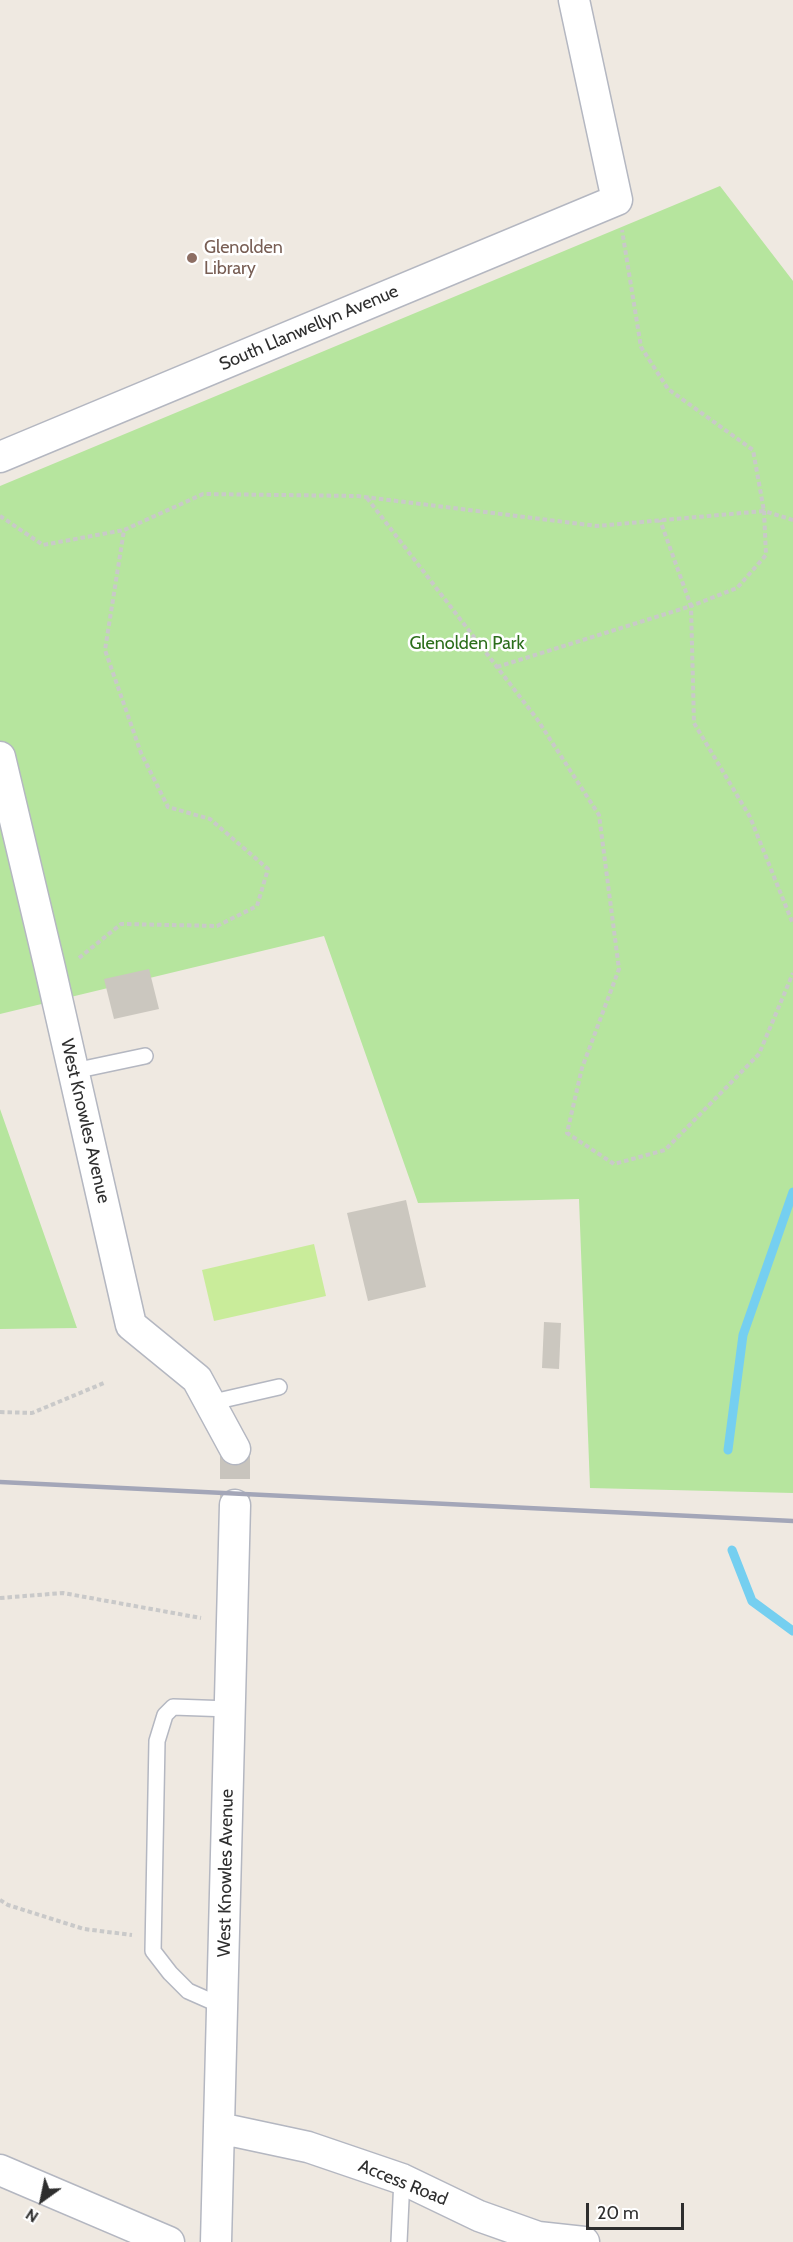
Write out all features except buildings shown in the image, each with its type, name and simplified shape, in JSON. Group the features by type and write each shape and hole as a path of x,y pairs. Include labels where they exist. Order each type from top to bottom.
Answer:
{"street":[{"path":"574,0 617,200"},
{"name":"South Llanwellyn Avenue","path":"0,457 617,200"},
{"name":"West Knowles Avenue","path":"0,757 131,1325 197,1379 235,1449"},
{"name":"West Knowles Avenue","path":"216,2242 235,1505"},
{"name":"Access Road","path":"219,2128 308,2147 402,2179 479,2216 538,2237 584,2242"},
{"path":"0,2170 169,2242"}],"lane":[{"path":"74,1071 145,1056"},
{"path":"209,1403 279,1387"},
{"path":"222,2006 188,1991 153,1951 157,1741 165,1715 173,1707 230,1709"},
{"path":"399,2242 402,2179"}],"path":[{"path":"497,667 691,606 737,588 766,555 764,511 753,450 669,389 641,347 617,200"},
{"path":"0,516 43,545 124,530 203,494 367,497 597,526 764,511 793,520"},
{"path":"367,497 537,719 599,815 619,969 582,1068 567,1133 614,1164 665,1150 759,1054 793,973"},
{"path":"660,520 691,606 694,723 750,817 793,924"},
{"path":"53,980 121,924 217,926 257,906 268,869 210,819 168,807 141,753 105,650 124,530"},
{"path":"0,1412 32,1413 104,1383"},
{"path":"0,1598 63,1593 203,1619"},
{"path":"0,1900 8,1905 84,1929 153,1937"}],"green space":[{"name":"Glenolden Park","path":"720,186 793,281 793,1493 590,1488 579,1199 418,1203 324,936 0,1014 0,486"},
{"path":"0,1109 77,1328 0,1329"},
{"path":"314,1244 326,1296 214,1321 202,1270"}],"waterway":[{"path":"728,1450 743,1335 793,1192"},
{"path":"732,1550 752,1601 793,1631"}],"tunnel":[{"path":"235,1449 235,1505"}],"railway":[{"path":"0,1482 793,1521"}],"place":[{"name":"Glenolden Library","path":"192,258"}]}
